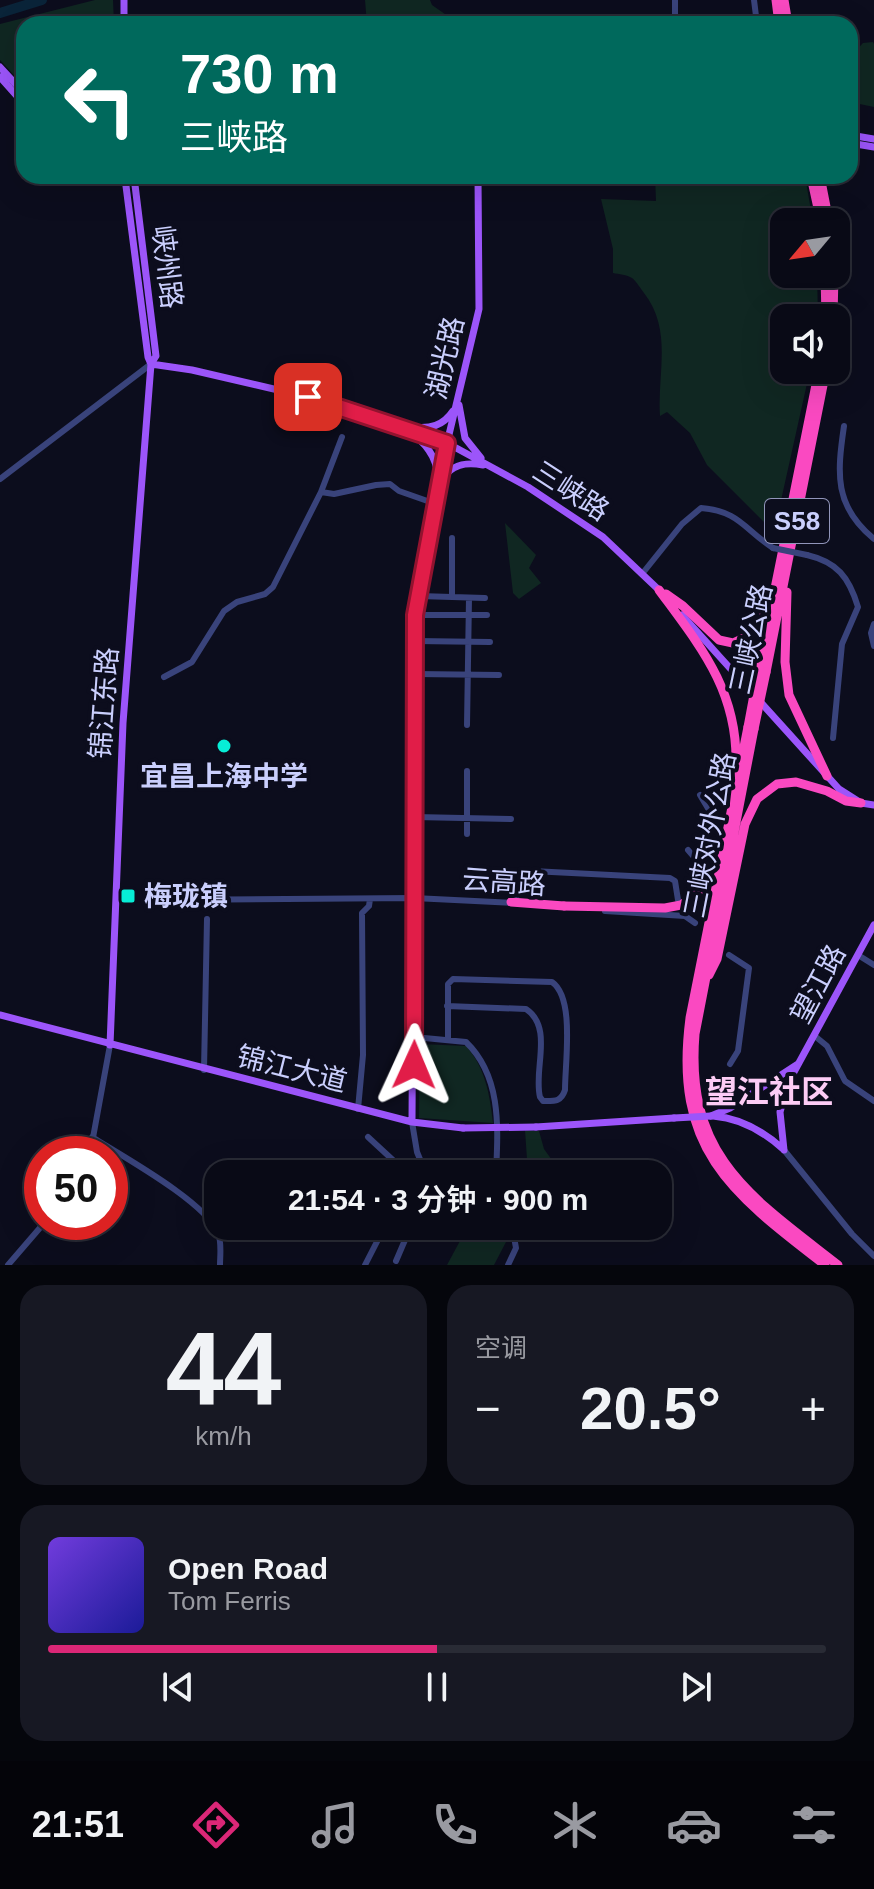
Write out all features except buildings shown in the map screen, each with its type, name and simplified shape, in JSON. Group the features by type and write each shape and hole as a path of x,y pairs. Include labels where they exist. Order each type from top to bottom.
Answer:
{"highway":[{"path":"817,184 819,208"},
{"path":"818,184 825,208"},
{"name":"三峡公路","path":"783,574 817,384"},
{"name":"三峡公路","path":"751,728 823,384"},
{"path":"659,590 683,606 719,640 733,643 743,640 754,628 783,574"},
{"path":"783,574 789,695 827,776"},
{"path":"659,590 699,645 724,688 734,734 735,787"},
{"name":"三峡对外公路","path":"751,728 720,857 690,1018 685,1067 695,1123 704,1146 734,1189 764,1218 825,1265"},
{"name":"三峡对外公路","path":"704,984 751,728"},
{"path":"704,984 717,959 745,824 757,799 777,784 796,782 827,791 846,801 861,803"},
{"path":"511,902 665,908 681,905 703,890 720,857"},
{"name":"S58","path":"704,984 695,1034 694,1083 703,1125 713,1147 749,1194 838,1265"}],"main road":[{"path":"0,67 16,84"},
{"path":"0,77 16,95"},
{"name":"峡州路","path":"127,184 151,364"},
{"name":"湖光路","path":"412,1122 415,615 447,443 479,309 478,184"},
{"name":"三峡路","path":"151,364 192,370 308,397 402,426 447,443 528,487 603,537 659,590 839,789 861,803 874,805"},
{"name":"锦江东路","path":"110,1045 123,723 151,364"},
{"path":"402,426 425,429 441,425 452,414 458,396"},
{"path":"458,396 465,438 473,451 489,465"},
{"path":"402,426 431,451 437,465 439,486"},
{"path":"439,486 446,472 457,465 489,465"},
{"name":"望江路","path":"784,1150 780,1112 788,1083 816,1037 874,925"},
{"name":"锦江大道","path":"0,1015 412,1122 463,1128 536,1127 711,1116"},
{"path":"711,1116 730,1108 800,1062"},
{"path":"711,1116 732,1118 772,1139 784,1150"},
{"path":"772,1139 781,1132"}],"street":[{"path":"1,475 151,364"},
{"path":"844,426 840,487 844,502 857,525 874,539"},
{"path":"164,677 192,662 224,611 237,602 265,594 273,587 321,492 342,437"},
{"path":"321,492 334,494 390,484 399,491 436,504"},
{"path":"642,574 682,524 701,508 719,509 736,517 773,548 830,561 841,574 858,607 842,644 833,738"},
{"path":"452,538 452,597"},
{"path":"419,596 485,598"},
{"path":"467,725 469,598"},
{"path":"415,615 487,615"},
{"path":"874,624 871,633 874,646"},
{"path":"416,641 490,642"},
{"path":"416,674 499,675"},
{"path":"467,771 467,834"},
{"path":"695,923 685,916 701,865 712,812 700,795"},
{"path":"415,817 511,819"},
{"path":"688,850 701,865"},
{"path":"511,902 521,891 525,875 532,871 670,878 675,881 678,900"},
{"name":"云高路","path":"162,900 414,898 511,902 524,906 685,916"},
{"path":"358,1109 363,1055 362,913 369,906 370,899"},
{"path":"204,1070 207,919"},
{"path":"729,955 749,968 738,1051 730,1064"},
{"path":"858,955 874,965"},
{"path":"447,1006 526,1009 532,1012 539,1022 541,1034 540,1097 543,1101 562,1098 565,1090 566,1013 564,998 552,982 453,979 448,984 447,1006 448,1039"},
{"path":"414,1037 466,1042 482,1062 498,1117 496,1160"},
{"path":"816,1037 827,1046 845,1081 874,1101"},
{"path":"92,1136 110,1045"},
{"path":"412,1122 420,1160"},
{"path":"368,1137 393,1160"},
{"path":"784,1150 852,1234 874,1256"},
{"path":"128,1160 200,1210 219,1234 220,1265"},
{"path":"8,1265 30,1240"},
{"path":"365,1265 378,1240"},
{"path":"396,1261 405,1240"},
{"path":"508,1265 516,1248 515,1240"}],"green space":[{"path":"95,0 113,0 114,16 32,16"},
{"path":"365,0 430,0 448,16 366,16"},
{"path":"16,20 16,77 0,60 0,24"},
{"path":"863,43 874,44 874,107 858,104 858,48"},
{"path":"655,184 806,184 811,208 770,208 770,288 817,288 818,304 770,304 770,384 807,384 774,532 707,465 690,433 667,412 660,416 662,353 658,322 653,307 635,281 613,273 613,249 601,199 656,201"},
{"path":"505,523 536,555 529,568 541,583 519,599 513,593"},
{"path":"420,1044 466,1046 486,1082 493,1123 419,1118"},
{"path":"525,1130 539,1131 544,1149 552,1160 527,1160"},
{"path":"460,1240 506,1242 494,1265 447,1265"}],"waterway":[{"path":"0,13 42,0"}],"place":[{"name":"宜昌上海中学","path":"224,746"},
{"name":"梅珑镇","path":"128,896"}],"district":[{"name":"望江社区","path":"769,1092"}],"route":[{"path":"308,397 447,443 415,615 414,1065"}]}
